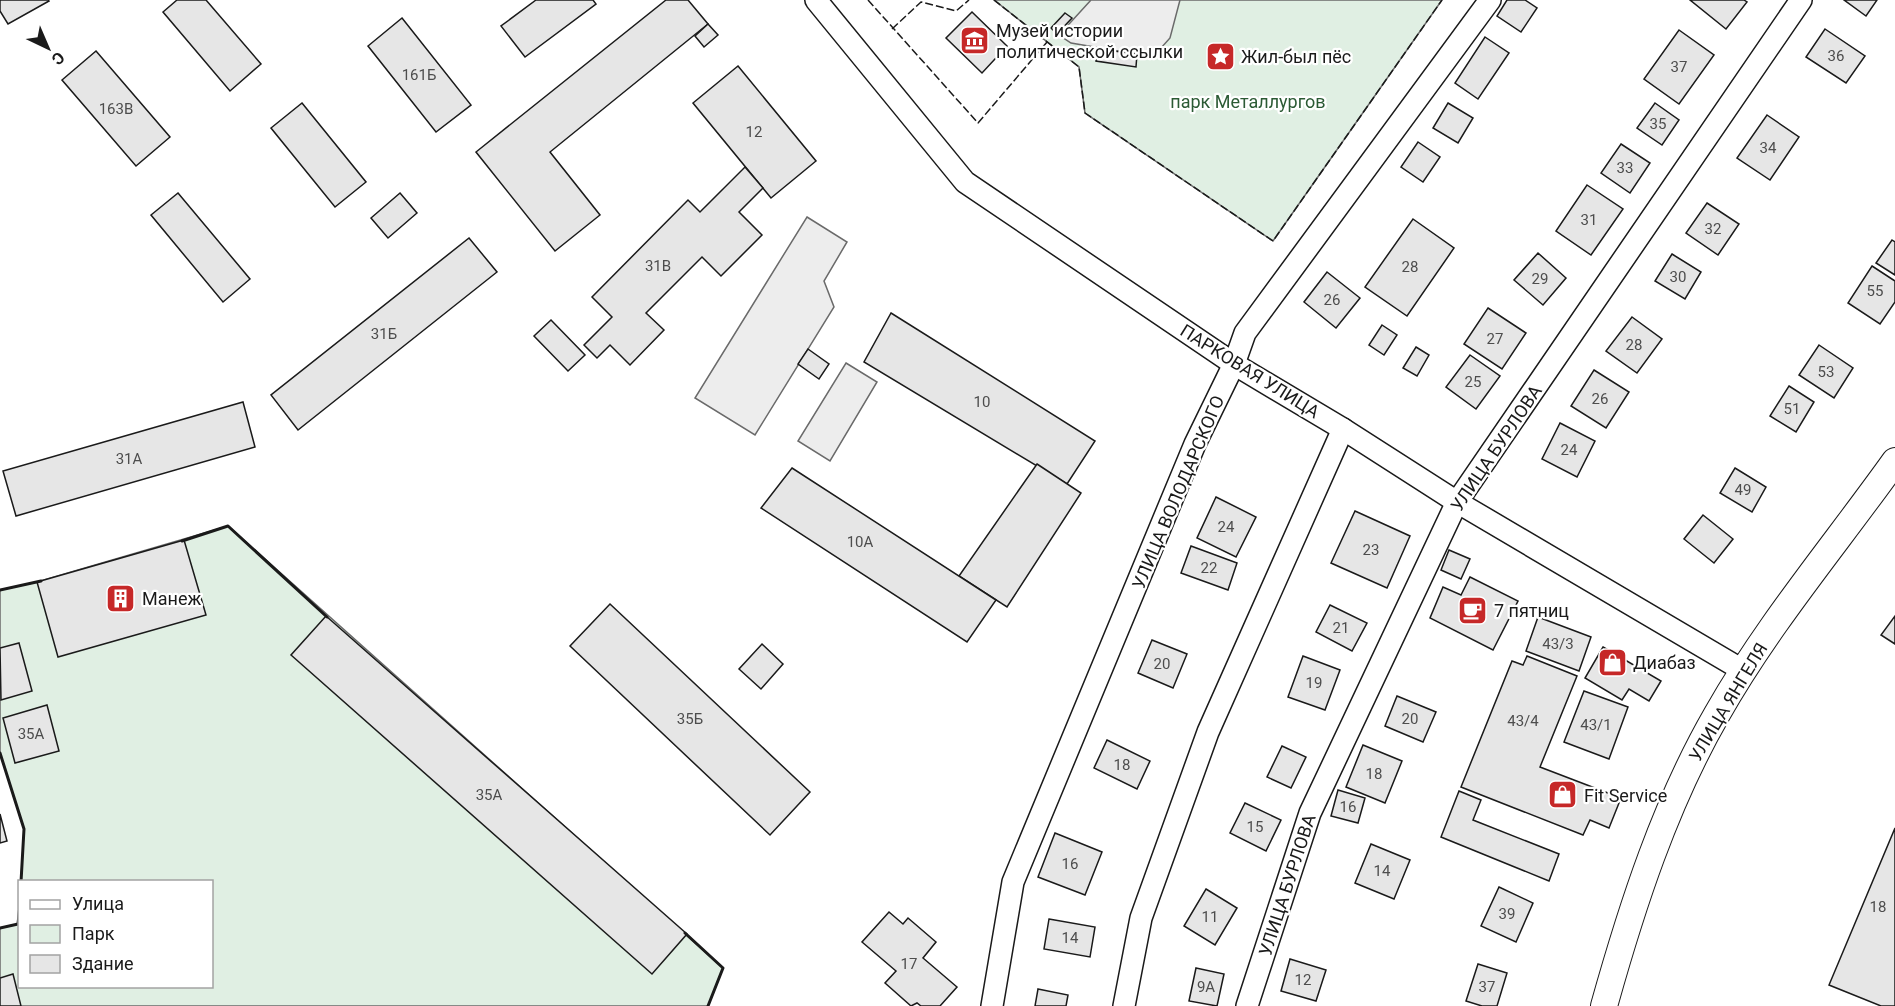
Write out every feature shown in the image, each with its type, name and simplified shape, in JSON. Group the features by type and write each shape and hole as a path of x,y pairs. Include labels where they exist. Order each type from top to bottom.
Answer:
{"street":[{"name":"ПАРКОВАЯ УЛИЦА","path":"816,0 965,182 1234,364 1343,429 1457,502 1744,672"},
{"name":"УЛИЦА ВОЛОДАРСКОГО","path":"992,1006 1013,882 1195,444 1234,364 1245,333 1490,0"},
{"name":"УЛИЦА БУРЛОВА","path":"1247,1006 1310,813 1457,502 1801,0"},
{"path":"1124,1006 1141,918 1208,732 1343,429"},
{"name":"УЛИЦА ЯНГЕЛЯ","path":"1604,1006 1635,903 1690,763 1718,713 1789,602 1851,523 1895,461"}],"green space":[{"name":"парк Металлургов","path":"994,0 1442,0 1273,241 1085,113 1079,67"},
{"path":"228,526 723,968 708,1006 0,1006 0,928 18,924 18,988 213,988 213,880 21,880 24,829 0,753 0,590 37,582"}],"shaded area":[{"path":"1091,0 1180,0 1170,38 1153,57 1071,43 1059,35"},
{"path":"807,217 847,242 824,281 834,307 755,435 695,398"},
{"path":"846,363 877,382 830,461 798,441"}],"building":[{"path":"0,0 49,1 8,24 0,11"},
{"path":"177,0 206,0 261,64 230,91 163,12"},
{"path":"536,0 593,0 596,4 525,57 501,26"},
{"path":"666,0 688,0 708,24 550,152 600,215 555,251 476,152"},
{"path":"1507,0 1525,0 1537,8 1521,32 1497,16"},
{"path":"1690,0 1744,0 1747,2 1726,29"},
{"path":"1844,0 1877,0 1866,16"},
{"path":"972,12 1007,46 982,73 946,38"},
{"path":"1065,13 1072,18 1057,34 1051,28"},
{"path":"402,18 471,105 436,132 368,46"},
{"path":"708,24 718,35 704,47 695,36"},
{"path":"1825,29 1865,56 1846,83 1806,57"},
{"path":"1679,30 1714,55 1679,104 1644,79"},
{"path":"1485,37 1509,53 1478,99 1455,83"},
{"path":"1098,49 1137,54 1136,67 1096,61"},
{"path":"96,51 170,137 136,166 62,80"},
{"path":"738,66 816,161 771,198 693,103"},
{"path":"302,103 366,182 335,207 271,128"},
{"path":"1448,103 1473,118 1458,143 1433,128"},
{"path":"1655,103 1679,120 1662,145 1637,128"},
{"path":"1767,115 1799,137 1770,180 1737,158"},
{"path":"1418,142 1440,157 1423,182 1401,167"},
{"path":"1621,144 1650,163 1630,193 1601,173"},
{"path":"745,167 763,188 739,212 762,235 721,276 702,257 646,313 664,330 630,365 610,345 597,358 584,345 612,317 592,297 688,200 700,212"},
{"path":"1587,185 1623,209 1591,255 1556,231"},
{"path":"178,193 250,279 223,302 151,215"},
{"path":"400,193 417,213 388,238 371,218"},
{"path":"1707,203 1739,224 1718,255 1686,233"},
{"path":"1413,219 1454,248 1407,316 1365,287"},
{"path":"469,238 497,272 298,430 271,395"},
{"path":"1892,240 1895,242 1895,275 1876,263"},
{"path":"1538,253 1566,278 1543,305 1514,280"},
{"path":"1672,254 1701,272 1685,299 1655,281"},
{"path":"1872,266 1895,281 1895,302 1880,324 1848,303"},
{"path":"1327,272 1360,298 1336,328 1304,302"},
{"path":"1488,308 1526,333 1502,369 1464,344"},
{"path":"891,313 1095,441 1067,484 864,362"},
{"path":"1632,317 1662,339 1637,373 1606,351"},
{"path":"551,320 585,355 568,371 534,336"},
{"path":"1382,325 1397,335 1384,355 1369,345"},
{"path":"1819,345 1853,368 1834,398 1799,375"},
{"path":"1416,347 1429,355 1417,376 1403,368"},
{"path":"808,349 829,364 819,379 798,364"},
{"path":"1470,355 1500,376 1476,409 1446,387"},
{"path":"1594,370 1629,392 1606,428 1571,406"},
{"path":"1789,386 1814,402 1796,432 1770,416"},
{"path":"243,402 255,447 16,516 3,471"},
{"path":"1560,423 1595,441 1577,477 1542,459"},
{"path":"1037,464 1081,493 1007,607 959,576"},
{"path":"792,468 996,600 967,642 761,508"},
{"path":"1735,468 1766,487 1752,512 1720,493"},
{"path":"1216,497 1256,517 1236,557 1197,538"},
{"path":"1355,511 1410,536 1387,588 1331,563"},
{"path":"1703,515 1733,539 1714,563 1684,539"},
{"name":"Манеж","path":"184,540 206,615 58,657 37,582"},
{"path":"1191,546 1237,563 1228,590 1181,573"},
{"path":"1449,550 1470,559 1461,579 1441,570"},
{"name":"7 пятниц","path":"1470,577 1518,601 1493,650 1430,618 1443,587 1461,595"},
{"path":"610,604 810,792 770,835 570,646"},
{"path":"1330,605 1367,623 1352,651 1316,632"},
{"path":"326,616 687,934 652,974 291,655"},
{"path":"1895,616 1895,644 1881,635"},
{"path":"1538,617 1591,637 1579,671 1526,651"},
{"path":"1152,640 1187,654 1173,688 1138,673"},
{"path":"19,643 32,691 1,700 0,648"},
{"path":"762,644 783,664 761,689 739,669"},
{"name":"Диабаз","path":"1603,647 1661,681 1649,701 1629,689 1622,700 1585,678"},
{"path":"1303,656 1340,670 1325,710 1288,697"},
{"path":"1527,656 1577,676 1540,767 1621,798 1609,828 1590,820 1583,835 1461,787 1512,661 1523,665"},
{"path":"1584,691 1628,707 1609,759 1564,742"},
{"path":"1397,696 1436,712 1423,742 1385,726"},
{"path":"47,705 59,751 15,763 3,718"},
{"path":"1107,740 1150,761 1137,789 1094,768"},
{"path":"1363,745 1402,761 1385,803 1346,787"},
{"path":"1282,746 1306,757 1291,788 1267,777"},
{"path":"1338,790 1365,798 1358,823 1331,816"},
{"path":"1459,791 1481,800 1473,820 1559,854 1549,881 1441,837"},
{"path":"1245,803 1281,820 1266,851 1230,833"},
{"path":"0,814 7,841 0,843"},
{"path":"1895,828 1895,1006 1881,1006 1829,985"},
{"path":"1055,833 1102,852 1085,895 1038,877"},
{"path":"1371,844 1410,860 1394,899 1355,883"},
{"path":"1499,887 1533,903 1516,942 1481,926"},
{"path":"1206,889 1237,908 1215,945 1184,926"},
{"path":"889,912 903,924 908,918 936,942 923,958 957,987 940,1006 921,1006 917,1003 911,1006 885,983 896,971 862,942"},
{"path":"1049,919 1095,927 1090,957 1044,949"},
{"path":"1290,959 1326,970 1316,1001 1281,991"},
{"path":"1478,964 1507,973 1497,1006 1482,1006 1466,1001"},
{"path":"1196,968 1224,974 1217,1006 1189,1001"},
{"path":"13,974 21,1006 0,1006 0,978"},
{"path":"1038,989 1068,995 1066,1006 1035,1006"}],"fence":[{"path":"868,0 978,123 1047,42"},
{"path":"892,29 921,2 956,11 969,0"},
{"path":"994,0 1079,67 1085,113 1273,241 1442,0"}],"wall":[{"path":"182,541 228,526 327,617"},
{"path":"0,590 41,581"},
{"path":"0,753 24,829 21,880"},
{"path":"0,928 18,924"},
{"path":"685,933 723,968 708,1006"}],"place":[{"name":"Музей истории политической ссылки","path":"975,40"},
{"name":"Жил-был пёс","path":"1220,56"},
{"name":"Манеж","path":"121,598"},
{"name":"7 пятниц","path":"1473,610"},
{"name":"Диабаз","path":"1612,662"},
{"name":"Fit Service","path":"1563,795"}]}
